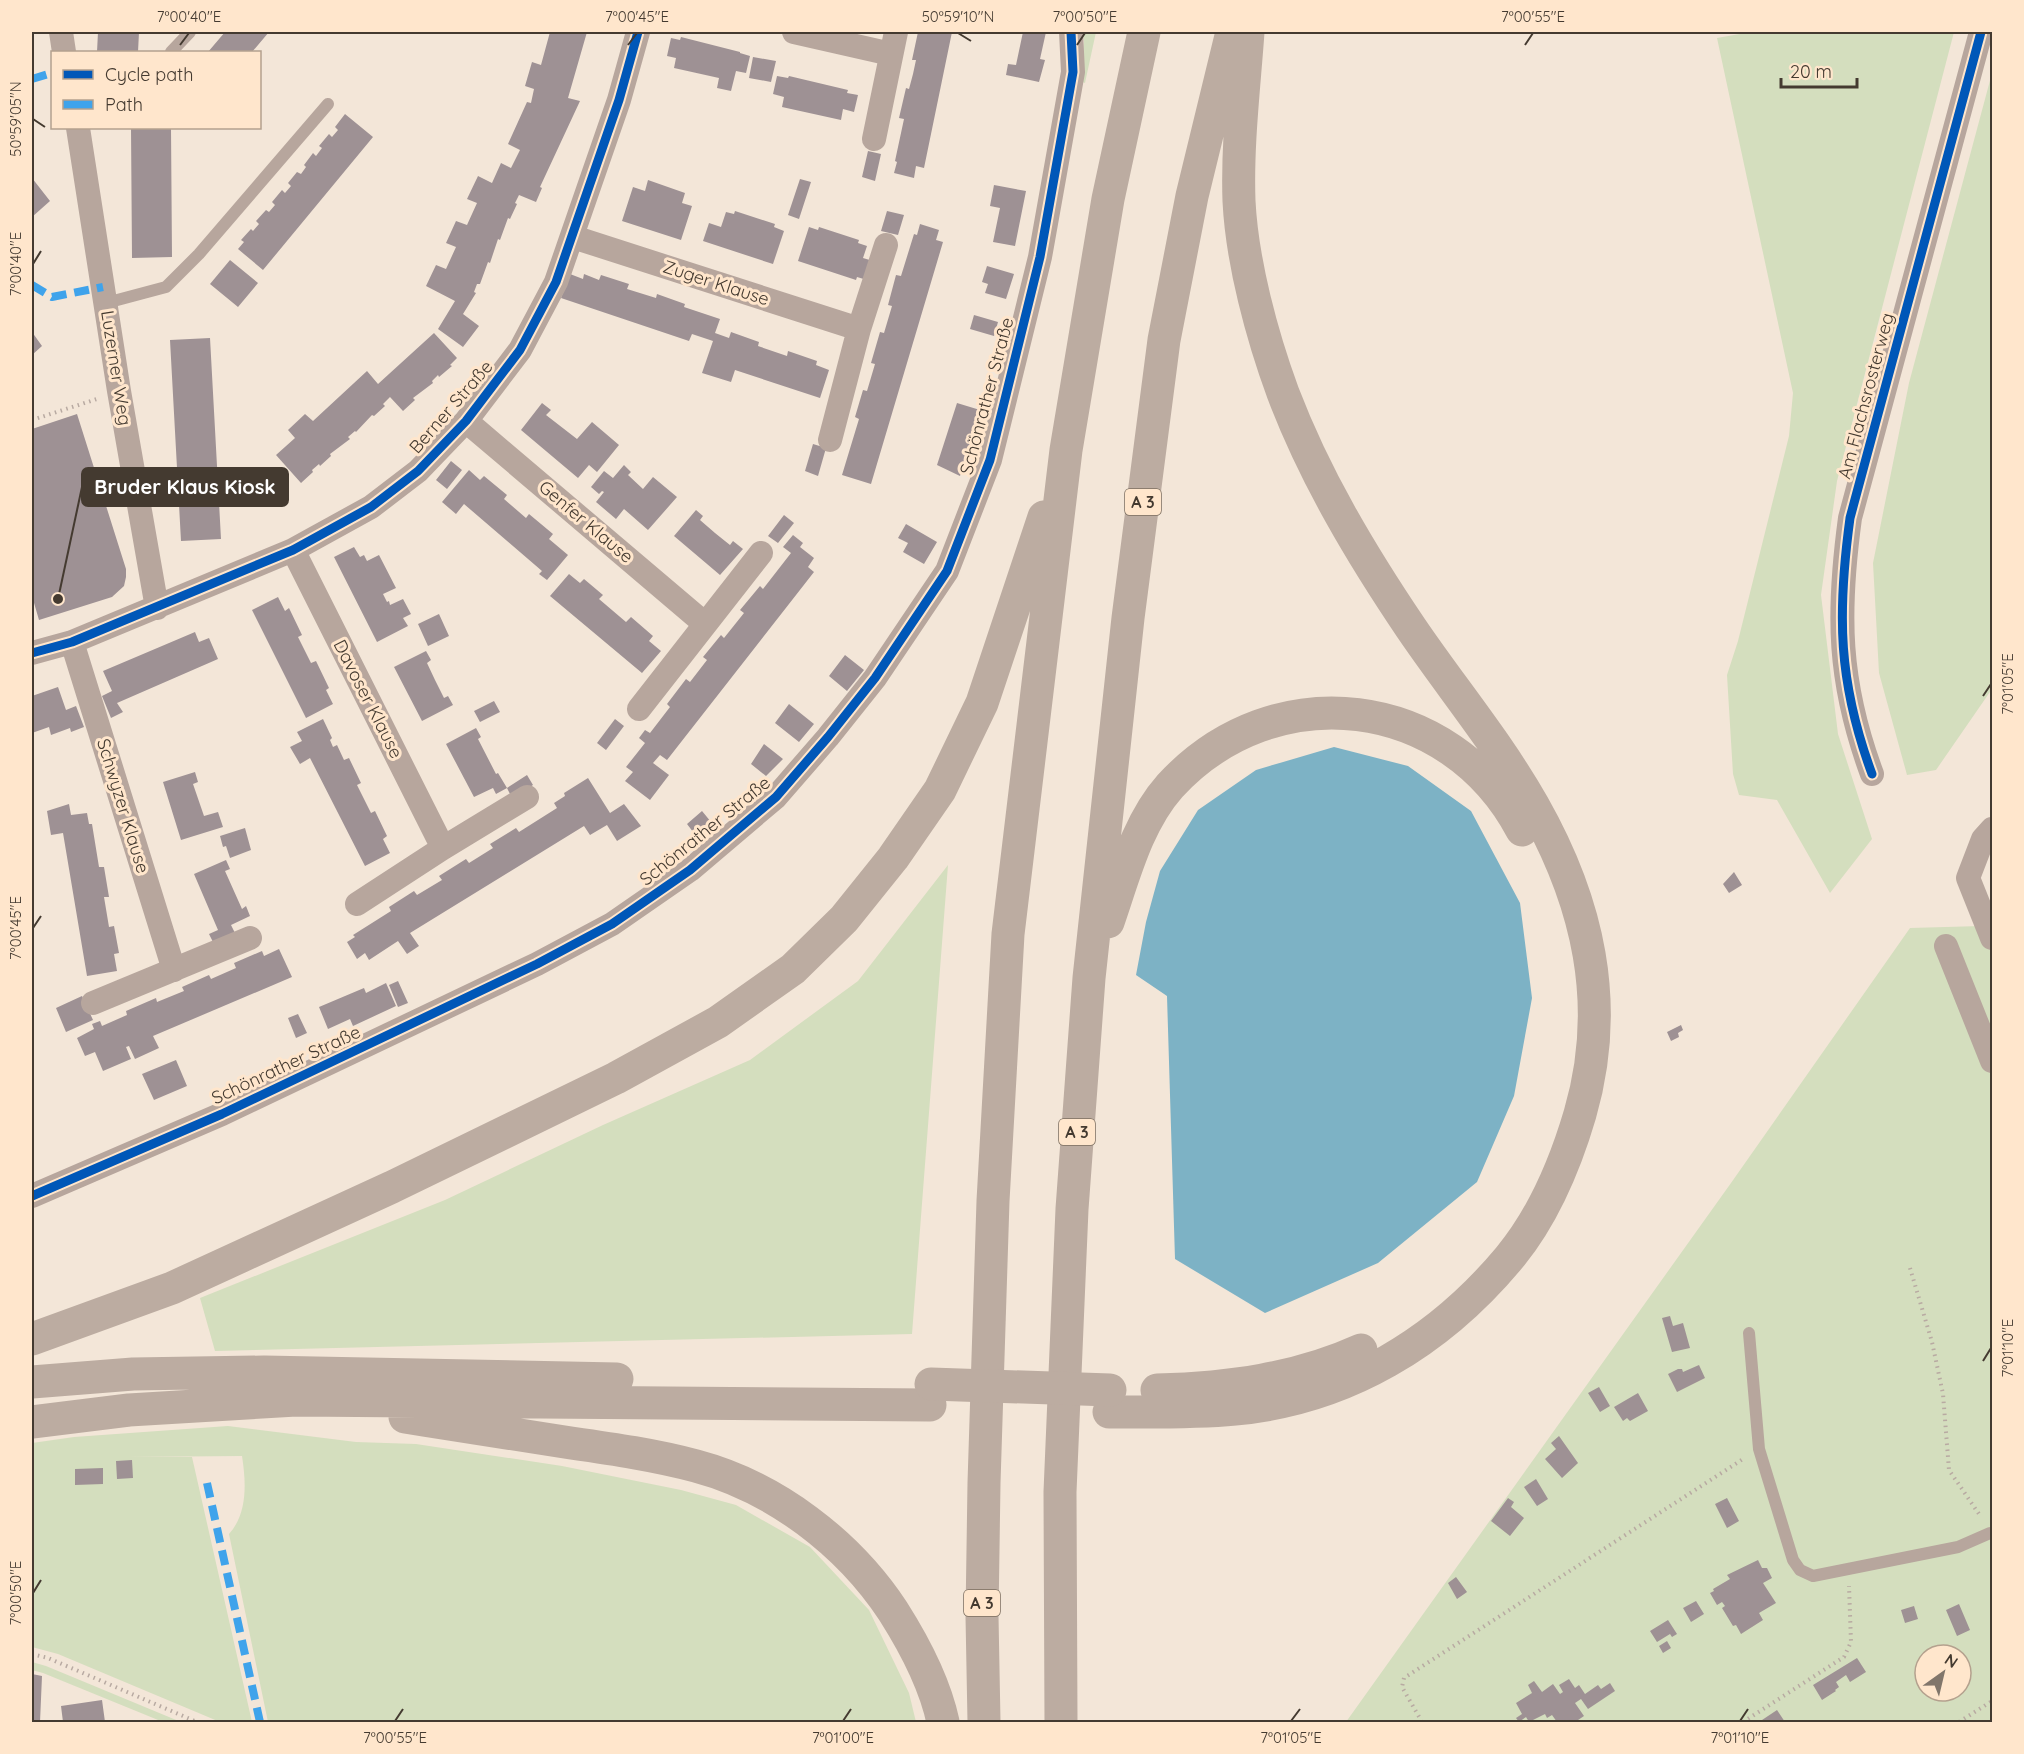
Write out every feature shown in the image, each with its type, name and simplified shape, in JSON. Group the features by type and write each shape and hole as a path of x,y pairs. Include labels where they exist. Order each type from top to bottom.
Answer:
{"highway":[{"name":"A 3","path":"984,1722 982,1616 984,1483 993,1201 1008,934 1066,450 1108,199 1144,32"},
{"name":"A 3","path":"1061,1722 1060,1492 1071,1209 1089,978 1128,618 1164,340 1192,196 1232,32"},
{"path":"32,1382 133,1374 264,1372 1110,1401 1196,1412 1278,1403 1318,1392 1356,1377 1393,1359 1427,1337 1488,1283 1515,1251 1537,1217 1557,1181 1572,1143 1591,1063 1594,1022 1593,981 1588,940 1576,898 1558,853 1532,802 1410,627 1357,544 1314,466 1282,391 1258,311 1245,250 1239,206 1238,158 1248,32"},
{"path":"32,1339 172,1288 392,1187 616,1078 718,1022 793,969 844,919 893,858 940,790 982,703 1066,450"},
{"path":"1089,978 1130,858 1146,821 1169,788 1198,759 1232,737 1269,721 1309,713 1350,713 1390,720 1428,735 1462,756 1492,784 1516,818 1541,866 1560,919 1573,966 1576,1009 1575,1049 1568,1093 1557,1136 1543,1169 1514,1221 1485,1259 1433,1308 1372,1346 1305,1372 1251,1382 1110,1401"},
{"path":"32,1422 129,1410 296,1400 931,1395"},
{"path":"296,1400 654,1456 698,1466 741,1482 782,1503 819,1530 853,1560 883,1596 908,1634 926,1674 943,1722"}],"street":[{"path":"61,32 64,51"},
{"name":"Berner Straße","path":"32,653 72,642 157,609 293,550 370,507 418,471 466,421 520,350 555,282 573,237 620,100 638,32"},
{"path":"794,32 893,43 874,139"},
{"name":"Schönrather Straße","path":"32,1196 222,1114 537,964 612,924 690,870 776,797 875,678 947,571 990,460 1040,257 1073,72 1071,32"},
{"name":"Am Flachsrosterweg","path":"1872,774 1853,714 1846,684 1843,650 1843,585 1850,518 1981,32"},
{"name":"Luzerner Weg","path":"78,129 119,391 157,609"},
{"name":"Zuger Klause","path":"573,237 859,329"},
{"path":"831,440 859,329 886,245"},
{"name":"Genfer Klause","path":"466,421 705,624"},
{"name":"Davoser Klause","path":"293,550 443,848"},
{"path":"639,710 761,553"},
{"name":"Schwyzer Klause","path":"72,642 174,970"},
{"path":"357,904 527,797"},
{"path":"1992,830 1983,839 1968,878 1992,938"},
{"path":"93,1003 250,938"},
{"path":"1946,946 1992,1061"}],"lane":[{"path":"172,51 190,32"},
{"path":"106,303 166,287 199,254 328,104"},
{"path":"1749,1333 1759,1449 1793,1560 1800,1570 1813,1576 1848,1570 1958,1547 1991,1534"}],"path":[{"path":"32,420 119,391"},
{"path":"1910,1268 1932,1342 1943,1395 1949,1470 1991,1534"},
{"path":"1422,1722 1402,1687 1404,1678 1759,1449"},
{"path":"1743,1722 1844,1657 1851,1642 1848,1570"},
{"path":"32,1654 48,1658 197,1722"},
{"path":"1959,1722 1992,1701"}],"green space":[{"path":"1083,32 1096,32 1085,83 1080,81"},
{"path":"1751,32 1954,32 1837,481 1821,595 1838,734 1872,839 1830,893 1777,800 1739,795 1733,774 1727,675 1738,641 1789,436 1793,393 1717,38"},
{"path":"1992,73 1992,689 1936,770 1907,775 1879,673 1873,563 1909,383"},
{"path":"948,865 912,1334 215,1351 200,1298 445,1200 603,1125 750,1060 858,981"},
{"path":"1981,926 1992,951 1992,1722 1346,1722 1910,928"},
{"path":"228,1426 356,1442 416,1444 562,1466 681,1490 736,1505 810,1547 869,1610 909,1693 916,1722 268,1722 229,1534 240,1517 243,1507 245,1487 242,1456 127,1457 192,1457 252,1722 220,1722 58,1654 32,1647 32,1443 74,1437"},
{"path":"32,1662 181,1722 163,1722 32,1670"}],"water":[{"path":"1334,747 1408,766 1471,811 1520,903 1532,998 1514,1096 1477,1182 1378,1263 1265,1313 1175,1259 1167,996 1136,975 1146,922 1160,871 1198,810 1256,770"}],"building":[{"path":"98,32 139,32 138,51 97,51"},
{"path":"225,32 269,32 253,51 209,51"},
{"path":"550,32 587,32 568,98 580,101 540,187 542,188 536,202 519,195 515,203 517,204 510,219 508,218 500,240 498,239 490,263 488,262 480,284 477,284 474,292 476,293 463,314 479,326 463,347 438,329 455,301 426,286 436,265 446,269 456,247 446,243 456,221 467,225 477,203 467,199 478,176 492,183 501,163 511,168 520,150 508,144 527,102 531,103 534,89 525,86 532,62 541,65"},
{"path":"918,32 952,32 924,168 916,166 914,178 894,173 904,119 899,118 906,88 909,89 913,74 916,60 912,60"},
{"path":"1023,32 1046,32 1040,59 1045,60 1039,82 1006,75 1008,64 1016,65"},
{"path":"681,37 750,56 746,73 736,71 731,91 717,88 719,78 674,68 676,58 667,56 671,38 680,40"},
{"path":"753,57 776,61 771,82 749,78"},
{"path":"777,76 788,78 789,76 848,90 847,93 858,95 854,112 843,109 841,120 782,107 784,97 773,94"},
{"path":"345,114 373,137 263,270 238,249 244,242 241,240 259,224 256,221 266,210 269,212 275,205 272,202 282,190 285,193 291,186 288,183 297,172 301,174 306,167 304,165 313,153 316,156 322,148 319,146 329,134 332,137 338,130 335,127"},
{"path":"131,129 171,129 172,257 132,258"},
{"path":"868,151 881,154 875,181 862,177"},
{"path":"32,178 50,201 32,217"},
{"path":"800,179 811,182 799,219 788,215"},
{"path":"648,180 685,193 682,203 692,206 681,240 622,221 633,187 645,191"},
{"path":"994,185 1026,191 1015,246 993,242 1000,208 990,206"},
{"path":"735,211 775,224 774,227 784,231 773,264 703,241 709,223 721,227 726,212 734,214"},
{"path":"887,211 904,215 898,235 881,231"},
{"path":"920,224 939,230 936,240 943,242 871,484 842,475 859,419 855,417 863,390 867,391 875,364 871,363 880,332 884,333 892,306 888,305 896,275 901,276 914,234 917,235"},
{"path":"809,227 818,230 819,227 859,240 858,243 867,246 863,258 873,261 867,280 857,277 856,280 798,261"},
{"path":"230,260 258,283 238,307 210,284"},
{"path":"987,266 1014,274 1006,299 985,293 988,284 982,282"},
{"path":"570,274 583,279 584,274 599,280 601,275 629,284 627,289 656,298 657,294 685,304 684,307 720,319 715,333 729,338 731,332 759,342 758,346 787,356 788,351 817,361 816,365 829,370 820,398 735,370 731,382 702,373 713,341 692,334 689,341 561,298"},
{"path":"974,315 998,322 994,336 970,329"},
{"path":"32,332 42,346 32,355"},
{"path":"434,333 457,358 450,365 452,366 439,377 438,375 432,381 433,383 413,398 415,400 403,411 390,397 383,404 385,406 348,437 350,439 330,454 331,456 320,466 319,464 312,470 313,472 301,483 276,455 295,438 288,430 305,414 313,421 367,371 378,384"},
{"path":"210,338 221,539 181,541 170,340"},
{"path":"542,403 551,410 546,415 577,439 592,422 619,445 597,472 589,465 578,478 521,430"},
{"path":"957,403 980,410 960,476 937,465"},
{"path":"77,414 126,569 126,577 124,586 112,597 39,620 32,596 32,429"},
{"path":"813,444 826,448 818,476 805,471"},
{"path":"451,461 462,470 447,489 436,480"},
{"path":"624,465 631,472 628,475 643,489 653,477 677,497 648,530 624,509 616,519 596,502 604,492 599,494 591,487 604,471 613,478"},
{"path":"469,470 480,480 484,476 507,495 504,499 526,518 529,514 553,534 549,539 568,555 547,580 539,574 542,571 464,504 456,514 442,502"},
{"path":"696,510 703,516 700,520 715,533 730,545 733,541 743,549 720,575 674,536"},
{"path":"784,515 794,523 778,543 768,536"},
{"path":"906,524 937,542 924,564 903,552 908,543 898,538"},
{"path":"793,535 803,543 800,547 814,558 808,567 814,572 667,760 660,755 653,763 669,775 650,800 625,781 633,772 626,767 645,743 639,738 645,730 650,733 670,707 667,704 686,679 690,682 707,660 703,657 721,635 724,638 744,613 740,610 760,586 763,589 791,553 783,547"},
{"path":"354,547 360,557 364,555 367,561 379,555 396,588 383,594 387,602 389,601 390,605 403,599 411,614 403,618 408,626 377,642 334,557"},
{"path":"569,574 580,583 584,579 603,595 599,599 626,622 631,617 653,636 649,641 661,651 642,673 550,596"},
{"path":"278,597 285,611 289,608 302,635 298,637 311,663 316,661 329,688 326,690 333,704 306,718 252,610"},
{"path":"439,614 449,636 428,646 418,624"},
{"path":"195,632 199,642 209,638 218,659 117,703 123,712 111,718 102,696 112,691 103,671"},
{"path":"426,651 431,660 427,663 444,698 448,696 453,705 422,721 394,667"},
{"path":"845,655 864,670 847,691 829,676"},
{"path":"58,687 66,710 76,706 84,727 71,732 70,728 51,735 49,727 32,733 32,696"},
{"path":"494,701 500,712 480,722 474,711"},
{"path":"789,704 814,724 799,742 775,723"},
{"path":"323,719 332,738 330,740 333,747 337,745 344,760 349,758 361,783 357,785 371,813 375,811 387,836 383,839 390,853 365,866 310,758 300,764 290,747 302,741 297,732"},
{"path":"615,719 624,726 606,750 597,743"},
{"path":"476,728 481,737 478,739 496,774 498,773 507,788 496,794 493,788 474,797 446,744"},
{"path":"764,744 783,759 766,776 751,764"},
{"path":"195,772 198,782 193,784 204,816 218,812 223,827 181,840 163,782"},
{"path":"527,775 533,785 512,798 507,788"},
{"path":"588,778 610,813 624,804 641,826 617,841 607,825 590,835 584,826 410,933 419,946 407,954 398,941 369,960 365,953 357,959 347,942 355,937 353,935 391,911 389,907 414,891 417,895 442,880 439,876 466,859 469,863 493,848 490,844 516,828 519,832 557,808 554,803 565,796 564,793"},
{"path":"69,804 71,815 87,813 89,824 92,824 99,867 104,867 109,897 104,897 109,927 114,926 119,953 114,954 117,971 87,976 63,833 51,835 47,811"},
{"path":"702,811 716,828 700,841 687,824"},
{"path":"245,828 251,850 230,858 226,846 223,847 220,836"},
{"path":"226,860 230,869 225,871 242,909 246,906 250,916 231,925 236,935 214,944 209,934 218,930 194,874"},
{"path":"1734,872 1742,885 1729,893 1723,884"},
{"path":"279,949 292,977 153,1036 159,1048 135,1059 129,1046 126,1047 131,1059 103,1071 95,1052 85,1056 77,1038 94,1029 92,1024 100,1021 102,1026 127,1015 126,1011 156,998 157,1002 184,991 182,987 209,975 211,979 236,968 234,963 262,951 264,956"},
{"path":"398,981 408,1003 398,1007 389,985"},
{"path":"386,983 396,1006 353,1026 350,1019 328,1029 319,1007 364,988 366,993"},
{"path":"82,996 93,1020 66,1032 56,1008"},
{"path":"298,1014 307,1033 296,1038 288,1018"},
{"path":"1681,1025 1683,1030 1678,1033 1679,1037 1671,1041 1667,1032"},
{"path":"176,1060 187,1086 154,1100 142,1074"},
{"path":"1670,1316 1673,1326 1683,1323 1690,1348 1672,1352 1662,1318"},
{"path":"1699,1365 1705,1378 1677,1392 1668,1374 1678,1369 1682,1369 1683,1372"},
{"path":"1599,1387 1610,1406 1600,1412 1588,1393"},
{"path":"1638,1393 1648,1411 1630,1421 1627,1418 1623,1421 1614,1407"},
{"path":"1559,1436 1578,1463 1562,1478 1545,1459 1556,1449 1551,1443"},
{"path":"132,1460 133,1478 117,1479 116,1461"},
{"path":"103,1468 103,1484 75,1485 75,1469"},
{"path":"1536,1479 1548,1499 1537,1506 1524,1487"},
{"path":"1508,1498 1514,1502 1511,1507 1524,1518 1510,1536 1491,1521"},
{"path":"1727,1498 1739,1521 1727,1528 1715,1504"},
{"path":"1758,1560 1762,1568 1767,1568 1772,1578 1763,1583 1776,1603 1759,1613 1763,1620 1741,1634 1722,1608 1725,1606 1722,1602 1717,1605 1710,1593 1730,1579 1727,1575"},
{"path":"1456,1577 1467,1592 1457,1599 1448,1583"},
{"path":"1696,1601 1704,1614 1691,1622 1683,1608"},
{"path":"1959,1604 1970,1630 1957,1636 1946,1610"},
{"path":"1914,1606 1918,1619 1905,1623 1901,1610"},
{"path":"1668,1620 1677,1634 1672,1637 1670,1634 1657,1642 1650,1631"},
{"path":"1667,1641 1671,1648 1663,1653 1659,1646"},
{"path":"1857,1658 1866,1672 1850,1682 1846,1675 1836,1682 1839,1687 1836,1691 1822,1700 1813,1685"},
{"path":"32,1674 42,1676 40,1722 32,1722"},
{"path":"1569,1679 1575,1688 1579,1685 1585,1694 1598,1685 1601,1689 1610,1683 1615,1691 1588,1709 1581,1699 1575,1703 1584,1716 1575,1722 1557,1722 1552,1715 1547,1718 1545,1714 1529,1722 1526,1717 1519,1722 1516,1718 1522,1714 1516,1703 1532,1693 1528,1685 1534,1681 1542,1692 1553,1684 1560,1694 1563,1692 1559,1685"},
{"path":"102,1700 105,1722 63,1722 61,1706"},
{"path":"1777,1710 1785,1722 1764,1722 1762,1720"}],"marked path":[{"path":"32,79 51,73"},
{"path":"32,285 52,297 103,287"},
{"path":"207,1483 260,1722"}],"cycle path":[{"path":"32,653 72,642 293,550 371,507 418,471 466,421 520,350 556,282 619,100 638,32"},
{"path":"32,1196 222,1114 537,964 612,924 690,870 776,797 875,678 947,571 990,460 1040,257 1073,72 1071,32"},
{"path":"1872,774 1852,709 1843,648 1843,586 1850,518 1981,32"}],"place":[{"name":"Bruder Klaus Kiosk","path":"58,599"}]}
